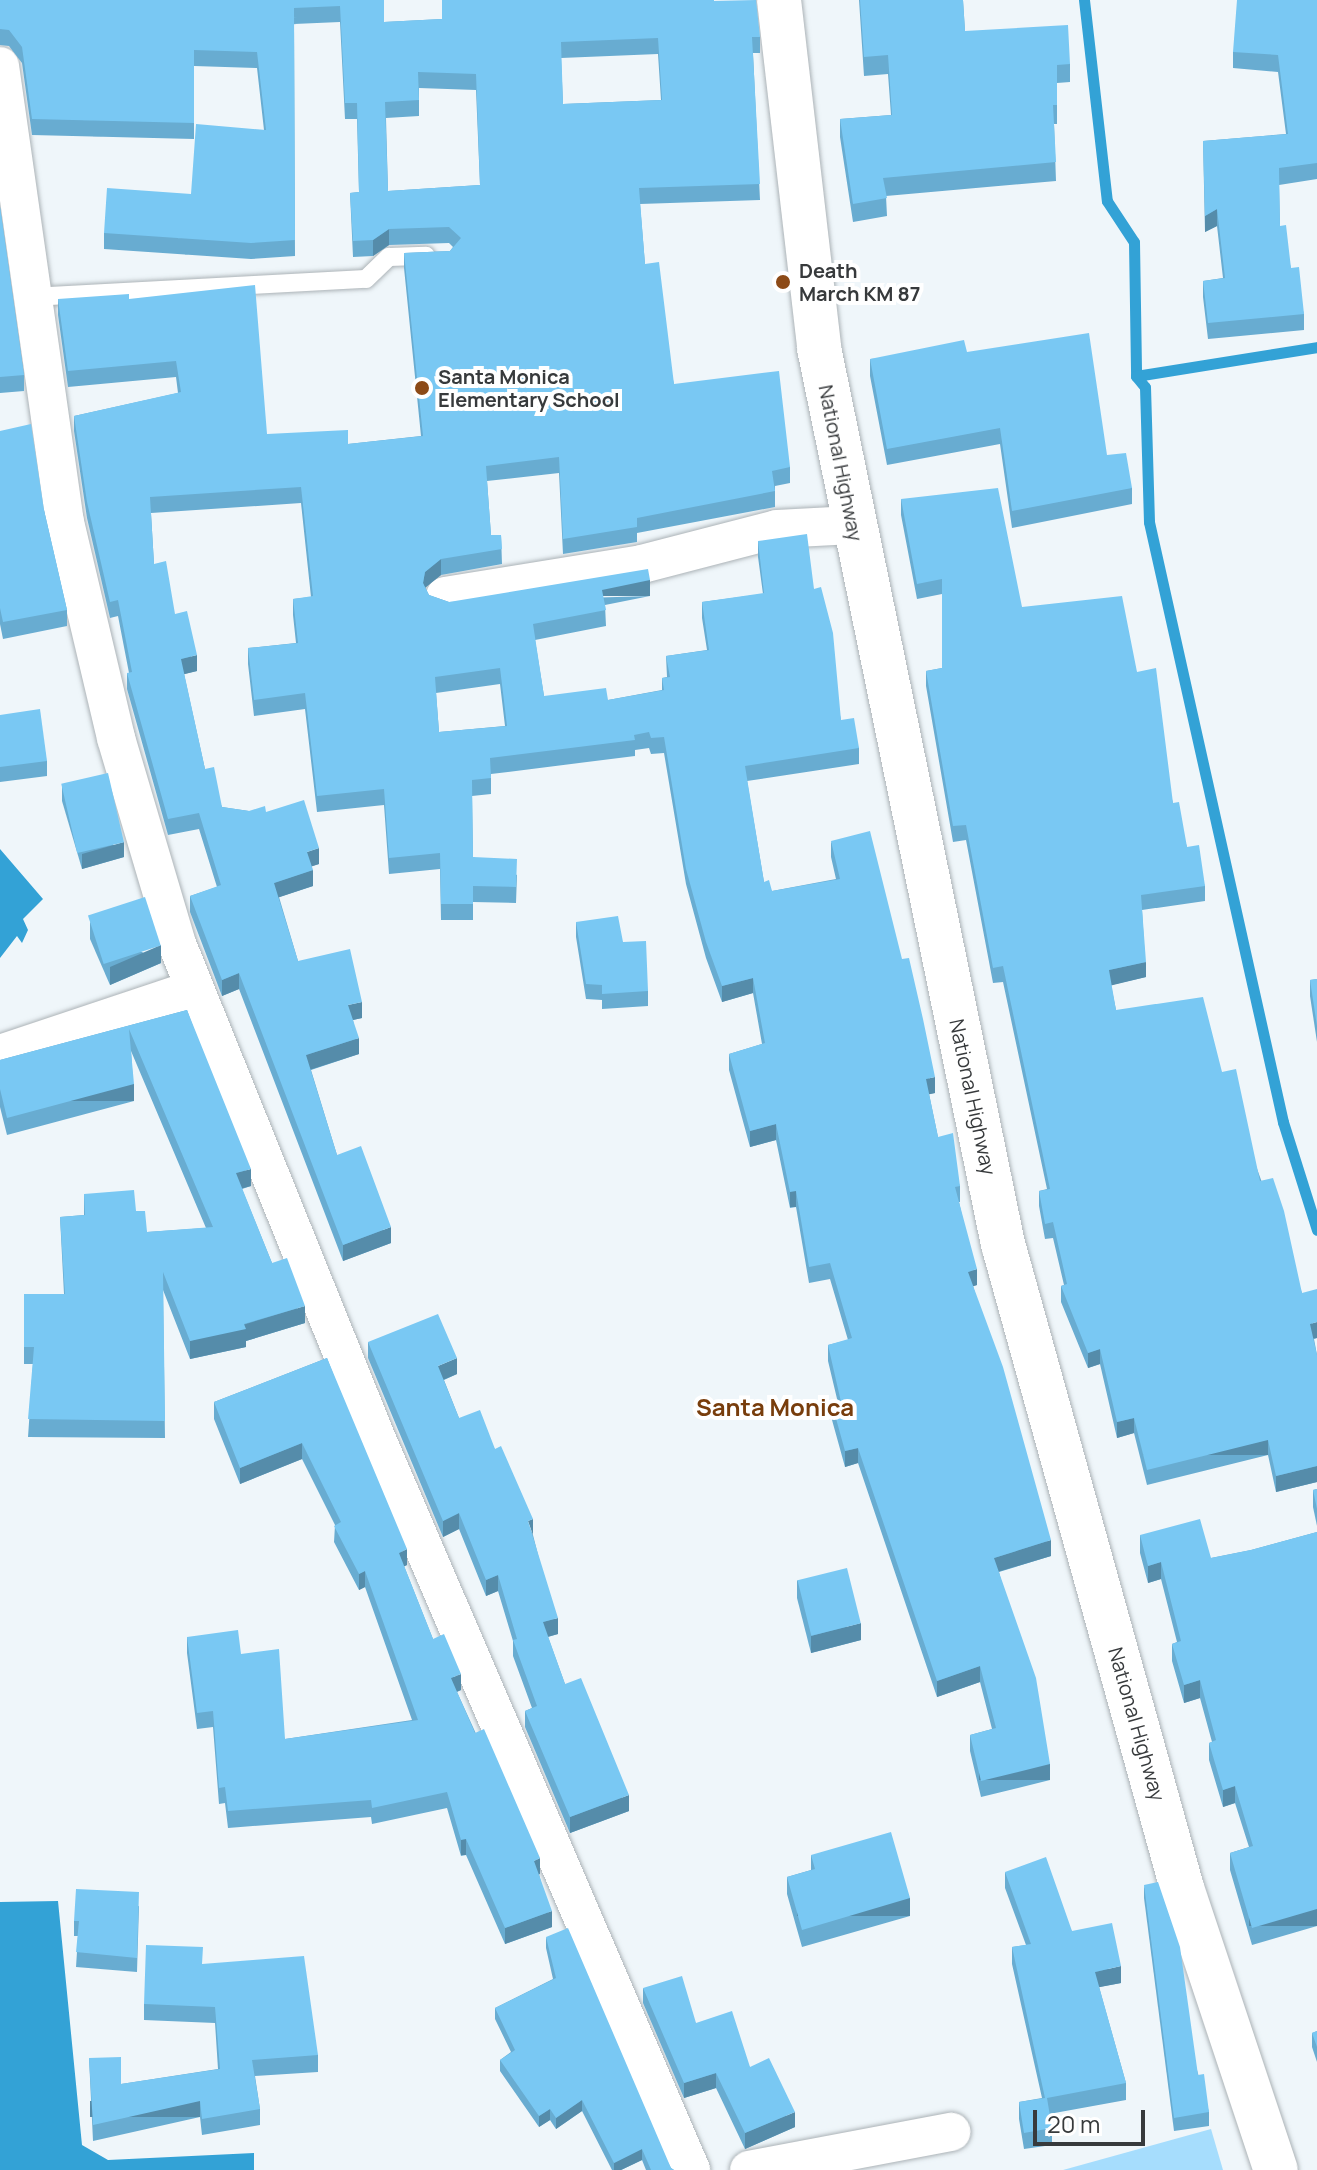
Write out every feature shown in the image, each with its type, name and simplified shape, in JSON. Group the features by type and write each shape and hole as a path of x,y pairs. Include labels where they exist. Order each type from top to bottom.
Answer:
{"main road":[{"name":"National Highway","path":"779,0 819,348 1003,1244 1182,1888 1276,2170"}],"street":[{"path":"0,66 65,522 105,691 194,989 376,1437 691,2170"},
{"path":"445,596 642,564 777,529 853,525"},
{"path":"0,1054 194,989"},
{"path":"749,2170 951,2132"}],"lane":[{"path":"31,297 366,279 389,257 449,255"}],"shaded area":[{"path":"0,849 43,899 23,919 28,930 22,943 17,936 0,958"},
{"path":"58,1901 82,2145 108,2160 254,2153 254,2170 0,2170 0,1902"},
{"path":"1211,2129 1223,2170 1063,2170"}],"building":[{"path":"0,0 384,0 384,22 442,19 442,0 756,0 760,37 752,37 760,184 639,188 645,264 659,262 674,384 779,371 790,467 772,471 775,491 637,518 637,527 563,539 559,457 486,466 491,535 501,535 502,549 441,559 425,572 423,583 429,595 449,602 648,569 650,580 602,590 606,610 533,624 544,696 606,688 608,700 664,690 662,678 670,677 666,656 709,650 702,602 764,593 758,541 807,534 814,589 821,587 833,633 841,720 854,718 859,748 745,766 764,882 769,880 772,891 840,879 831,841 870,831 902,959 909,958 923,1019 935,1077 926,1079 938,1137 953,1133 960,1186 955,1187 977,1269 968,1272 1003,1367 1051,1540 994,1558 1036,1678 1050,1764 981,1781 970,1735 996,1728 980,1666 937,1681 858,1448 845,1451 832,1404 841,1402 828,1345 852,1338 830,1263 809,1267 796,1191 790,1192 776,1124 750,1131 729,1054 765,1043 753,978 722,986 686,869 664,737 651,738 649,732 634,735 635,740 490,758 491,778 472,780 473,857 517,859 516,887 473,886 473,904 441,904 440,853 389,858 384,789 317,796 305,693 254,700 248,648 298,643 293,599 313,596 301,487 150,497 154,564 166,561 175,614 187,611 197,655 181,659 205,769 214,767 222,807 249,811 265,806 266,812 304,800 319,848 307,852 313,870 274,883 298,961 350,949 362,1002 348,1005 359,1038 306,1055 337,1155 361,1146 391,1227 343,1245 239,973 222,980 190,896 221,885 199,813 168,819 127,673 132,672 118,600 110,602 87,502 74,416 181,392 176,361 68,371 58,299 129,294 129,299 255,285 267,434 348,430 348,444 423,436 404,253 450,251 461,238 449,227 389,229 373,240 353,241 350,193 359,192 357,103 345,103 340,6 294,8 295,240 251,243 104,233 107,188 191,194 196,124 266,130 257,52 194,50 194,123 32,119 22,47 9,30 0,29","holes":["658,38 662,100 563,104 561,42","418,72 476,74 480,185 388,191 385,102 419,100","500,668 507,726 439,732 435,677"]},
{"path":"860,0 963,0 965,31 1068,25 1070,64 1057,65 1057,105 1053,105 1056,162 883,178 887,198 853,204 840,119 892,115 888,55 864,57"},
{"path":"1237,0 1317,0 1317,163 1279,168 1280,226 1286,225 1291,268 1299,267 1304,314 1208,323 1203,281 1225,278 1217,209 1205,216 1203,141 1288,134 1278,55 1233,52"},
{"path":"0,207 24,375 0,377"},
{"path":"1089,333 1107,455 1126,453 1132,488 1012,511 1000,428 887,449 870,359 964,340 967,352"},
{"path":"31,424 44,510 67,610 3,622 0,608 0,431"},
{"path":"998,488 1022,607 1122,596 1137,672 1156,668 1173,803 1179,802 1187,847 1199,845 1205,886 1141,895 1146,962 1109,970 1116,1010 1203,997 1222,1072 1236,1069 1260,1181 1273,1178 1284,1211 1302,1293 1317,1289 1317,1322 1310,1324 1317,1355 1317,1466 1276,1476 1268,1440 1147,1470 1134,1418 1117,1422 1100,1349 1088,1353 1061,1286 1067,1284 1053,1222 1045,1224 1039,1191 1050,1189 1003,966 993,968 966,825 953,826 926,671 942,668 942,579 917,584 901,499"},
{"path":"40,709 47,761 0,767 0,715"},
{"path":"108,773 124,842 77,853 61,784"},
{"path":"145,897 161,946 104,964 88,916"},
{"path":"618,916 623,942 646,941 648,991 602,994 602,985 586,984 576,922"},
{"path":"1317,979 1317,1026 1310,980"},
{"path":"187,1010 251,1169 236,1173 272,1263 287,1258 305,1306 244,1324 246,1329 190,1341 163,1272 165,1421 28,1419 34,1347 24,1347 24,1294 65,1294 60,1217 85,1215 84,1194 134,1190 136,1211 145,1211 147,1232 213,1227 129,1029 134,1084 7,1118 0,1089 0,1060"},
{"path":"438,1314 457,1358 438,1366 459,1418 480,1410 495,1449 501,1446 533,1519 528,1521 558,1618 543,1622 565,1684 581,1678 629,1795 570,1817 525,1711 537,1706 513,1640 517,1639 498,1575 486,1580 459,1513 443,1521 368,1342"},
{"path":"327,1358 407,1549 399,1553 433,1639 444,1634 461,1674 451,1678 475,1733 484,1729 540,1858 534,1861 552,1911 505,1928 466,1839 461,1840 447,1792 372,1808 371,1800 228,1811 225,1787 219,1788 213,1711 197,1713 187,1637 238,1630 241,1654 279,1649 285,1739 418,1720 365,1571 359,1574 334,1526 341,1522 302,1443 240,1468 214,1402"},
{"path":"1200,1519 1211,1558 1317,1532 1317,1909 1252,1928 1230,1853 1253,1846 1235,1786 1223,1790 1209,1743 1216,1740 1200,1680 1184,1685 1172,1644 1181,1641 1161,1562 1148,1566 1140,1535"},
{"path":"847,1568 861,1623 811,1636 798,1580"},
{"path":"891,1832 910,1898 802,1930 787,1877 815,1869 811,1855"},
{"path":"1046,1857 1072,1931 1112,1923 1121,1966 1095,1972 1126,2083 1047,2098 1052,2128 1024,2133 1019,2102 1045,2098 1012,1947 1031,1944 1005,1872"},
{"path":"1158,1882 1180,1947 1198,2075 1204,2074 1209,2112 1174,2118 1144,1885"},
{"path":"76,1889 139,1892 137,1958 76,1952 79,1921 74,1921"},
{"path":"568,1928 674,2170 651,2170 642,2149 614,2163 582,2100 556,2118 550,2109 539,2116 500,2060 515,2050 495,2008 556,1978 546,1937"},
{"path":"146,1945 203,1947 202,1964 304,1956 318,2055 252,2060 260,2109 202,2119 200,2101 93,2125 89,2058 121,2057 121,2084 220,2069 215,2007 144,2004"},
{"path":"682,1976 696,2023 732,2011 750,2067 769,2058 795,2112 745,2133 716,2073 684,2083 643,1988"}],"waterway":[{"path":"1084,0 1107,201 1134,242 1136,376 1145,387 1149,522 1283,1122 1317,1230"},
{"path":"1136,376 1317,347"}],"place":[{"name":"Death March KM 87","path":"783,282"},
{"name":"Santa Monica Elementary School","path":"422,388"}],"district":[{"name":"Santa Monica","path":"775,1407"}]}
